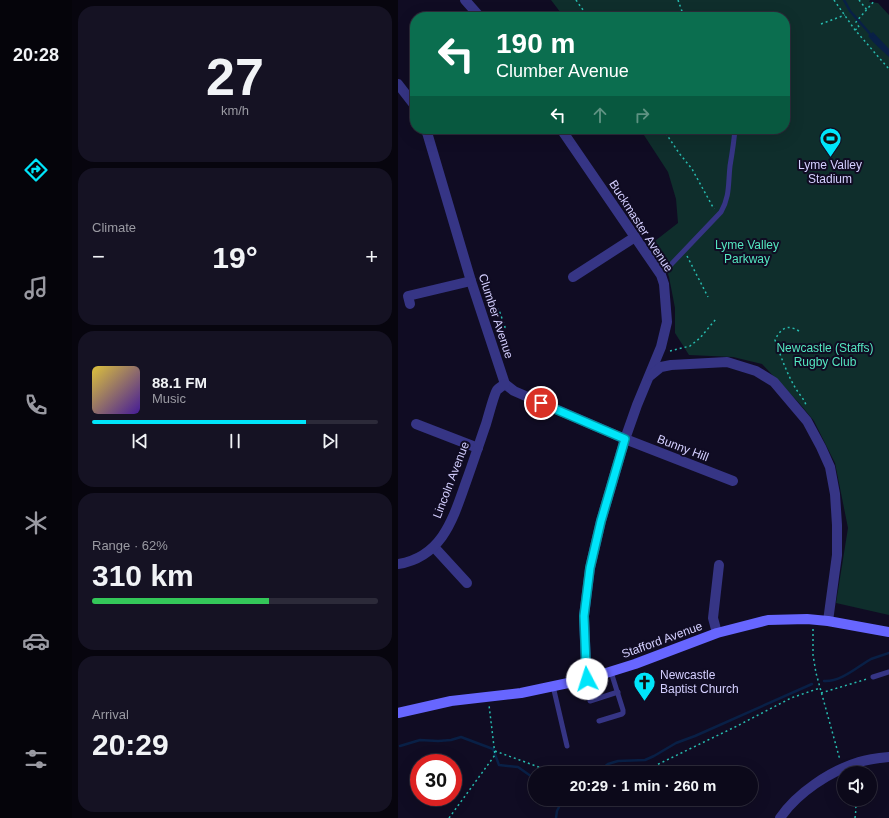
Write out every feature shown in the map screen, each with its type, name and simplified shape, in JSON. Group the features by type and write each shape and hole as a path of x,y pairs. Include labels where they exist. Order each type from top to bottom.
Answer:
{"street":[{"path":"464,0 475,12"},
{"path":"398,84 410,100"},
{"name":"Clumber Avenue","path":"427,134 471,281 505,384"},
{"name":"Buckmaster Avenue","path":"564,134 661,275 667,322 662,350 637,405 625,439 601,521 590,568 584,616 587,679"},
{"path":"573,277 635,237"},
{"path":"410,304 408,296 471,281"},
{"path":"662,350 671,365"},
{"path":"650,376 660,367 671,365 727,362 756,371 774,382 807,421 830,467 835,494 837,555 828,621"},
{"path":"505,384 514,391 625,439"},
{"name":"Lincoln Avenue","path":"398,564 408,563 434,547 442,538 454,517 496,391 505,384"},
{"path":"416,424 478,448"},
{"name":"Bunny Hill","path":"625,439 733,481"},
{"path":"434,547 467,583"},
{"path":"717,633 713,618 719,565"},
{"name":"Stafford Avenue","path":"398,713 451,701 521,694 587,679 666,653 717,633 768,620 828,621 889,632"},
{"path":"848,766 859,762 889,757"},
{"path":"780,818 785,810 797,798 814,784 837,771"}],"lane":[{"path":"661,275 718,216 726,204 734,134"},
{"path":"599,721 623,713 611,672"},
{"path":"873,677 889,672"},
{"path":"553,686 567,746"},
{"path":"590,700 618,692"}],"path":[{"path":"576,0 584,12"},
{"path":"678,0 682,12"},
{"path":"834,0 855,30 889,69"},
{"path":"859,0 867,10"},
{"path":"855,30 859,27 856,22 875,0"},
{"path":"821,24 845,14"},
{"path":"666,134 692,169 718,216"},
{"path":"684,251 708,297"},
{"path":"476,296 499,310 504,327 500,339"},
{"path":"662,350 690,346 700,338 716,319"},
{"path":"799,331 790,327 786,328 782,330 775,340 787,371 806,404 807,421"},
{"path":"812,620 813,655 821,693 841,766"},
{"path":"821,693 873,677"},
{"path":"654,766 792,698 820,688"},
{"path":"449,818 496,755 488,697"},
{"path":"495,751 536,766"},
{"path":"855,818 856,806"}],"green space":[{"path":"551,0 870,0 869,2 878,3 889,15 889,615 836,603 848,528 835,463 814,421 762,364 733,357 689,355 675,333 675,308 669,277 663,260 651,244 678,223 676,199 668,172 643,134 790,134 790,12 560,12"}],"water":[{"path":"873,32 889,49 889,57 868,36"}],"waterway":[{"path":"844,0 850,11 872,36"},
{"path":"824,681 830,681 843,677 871,659 889,653"},
{"path":"606,766 618,761 645,760 676,743 812,684"},
{"path":"400,746 420,740 438,741 451,740 461,737 493,749 499,765 518,767 528,774"},
{"path":"556,818 560,806"}],"place":[{"name":"Lyme Valley Stadium","path":"830,158"},
{"name":"Newcastle Baptist Church","path":"645,702"}],"route":[{"path":"541,403 625,439 601,521 590,568 584,616 587,679"}],"park label":[{"name":"Lyme Valley Parkway","path":"747,252"},
{"name":"Newcastle (Staffs) Rugby Club","path":"825,355"}]}
